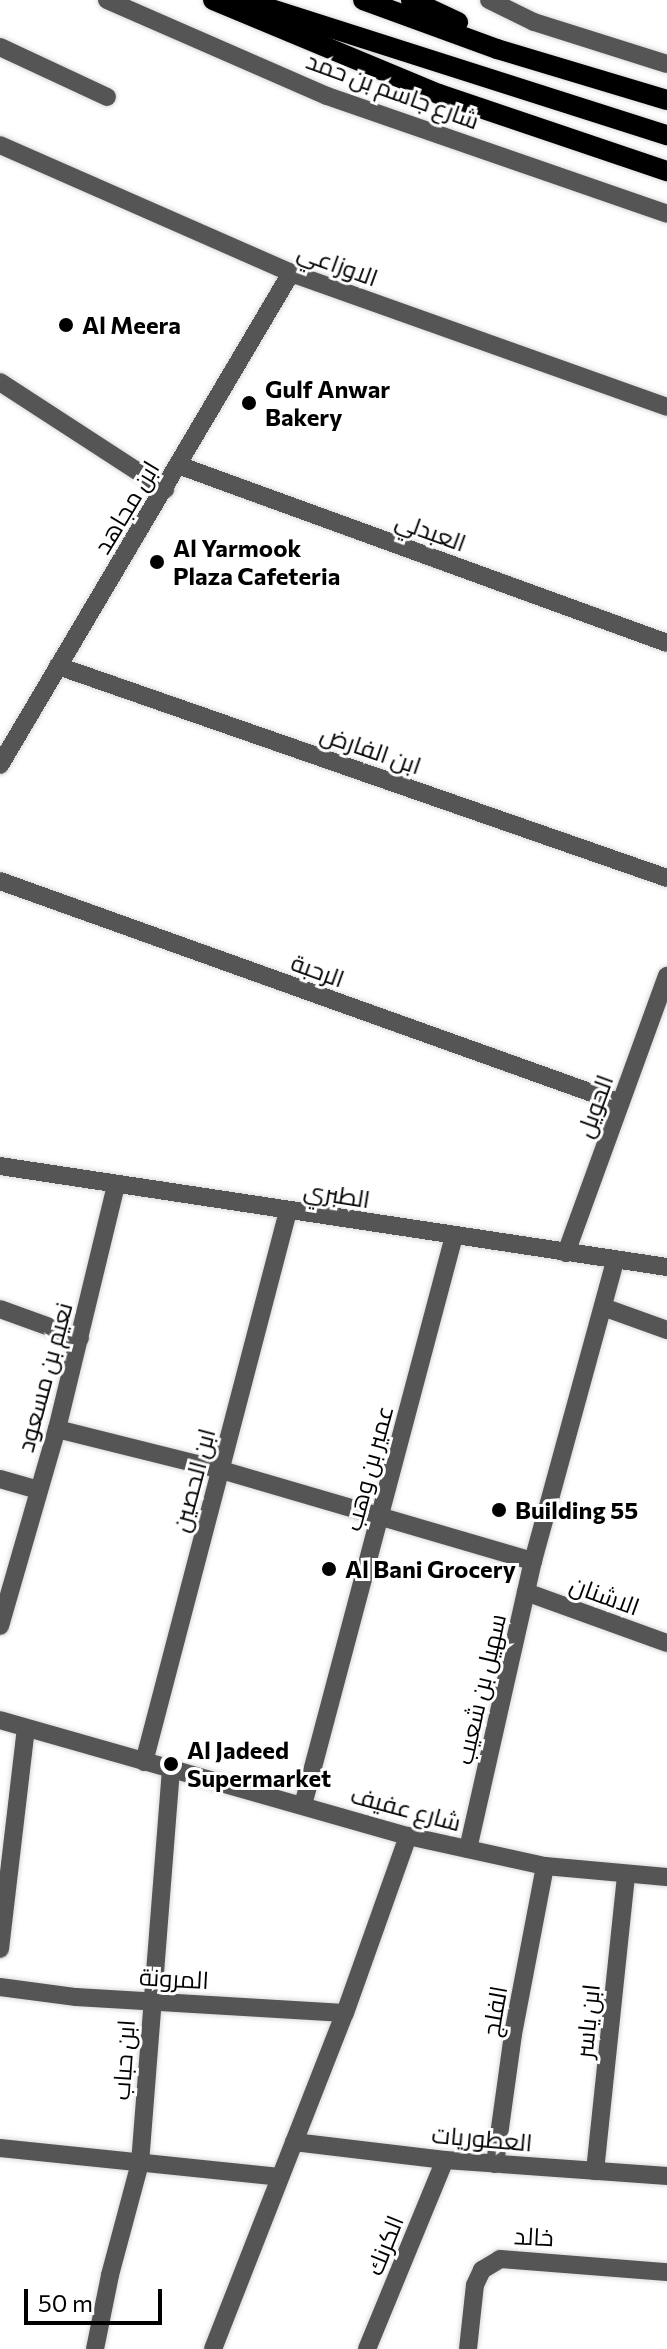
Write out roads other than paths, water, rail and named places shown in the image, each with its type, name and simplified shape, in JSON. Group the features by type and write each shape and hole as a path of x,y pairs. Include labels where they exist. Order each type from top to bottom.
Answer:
{"main road":[{"name":"شارع جاسم بن حمد","path":"213,0 439,94 667,171"},
{"path":"243,0 667,135"},
{"path":"363,0 497,49 667,100"},
{"path":"411,0 473,30 497,49"}],"street":[{"name":"شارع جاسم بن حمد","path":"107,0 327,96 667,214"},
{"path":"489,0 534,22 667,64"},
{"path":"0,47 107,97"},
{"name":"الاوزاعي","path":"0,145 291,273 667,407"},
{"name":"ابن مجاهد","path":"0,765 291,273"},
{"path":"0,382 165,489"},
{"name":"العبدلي","path":"178,465 667,643"},
{"name":"ابن الفارض","path":"58,666 667,878"},
{"name":"الرحبة","path":"0,881 620,1103"},
{"name":"الحويل","path":"566,1253 667,976"},
{"name":"الطبري","path":"0,1166 667,1267"},
{"name":"نعيم بن مسعود","path":"0,1626 57,1429 116,1185"},
{"name":"ابن الحصين","path":"144,1762 288,1211"},
{"name":"عمير بن وهب","path":"303,1805 454,1236"},
{"name":"سهيل بن شعيب","path":"468,1849 533,1561 615,1261"},
{"path":"603,1307 667,1330"},
{"path":"0,1309 80,1338"},
{"path":"57,1429 221,1470 533,1561"},
{"path":"0,1479 38,1490"},
{"name":"الاشنان","path":"526,1592 667,1643"},
{"name":"شارع عفيف","path":"0,1720 408,1836 545,1866 626,1875 665,1872"},
{"path":"0,1949 26,1729"},
{"name":"ابن حباب","path":"95,2349 110,2275 140,2163 171,1769"},
{"path":"235,2349 215,2346 345,2013 408,1836"},
{"name":"الفلج","path":"495,2164 513,2034 545,1866"},
{"name":"ابن ياسر","path":"595,2171 626,1875"},
{"name":"المرونة","path":"0,1987 76,1997 345,2013"},
{"name":"العطوريات","path":"294,2142 445,2160 667,2176"},
{"path":"0,2148 280,2177"},
{"name":"الكرنك","path":"367,2349 445,2160"},
{"name":"خالد","path":"468,2349 475,2285 482,2270 500,2259 667,2272"}],"place":[{"name":"Al Meera","path":"66,325"},
{"name":"Gulf Anwar Bakery","path":"249,403"},
{"name":"Al Yarmook Plaza Cafeteria","path":"157,562"},
{"name":"Building 55","path":"499,1510"},
{"name":"Al Bani Grocery","path":"329,1569"},
{"name":"Al Jadeed Supermarket","path":"171,1764"}]}
